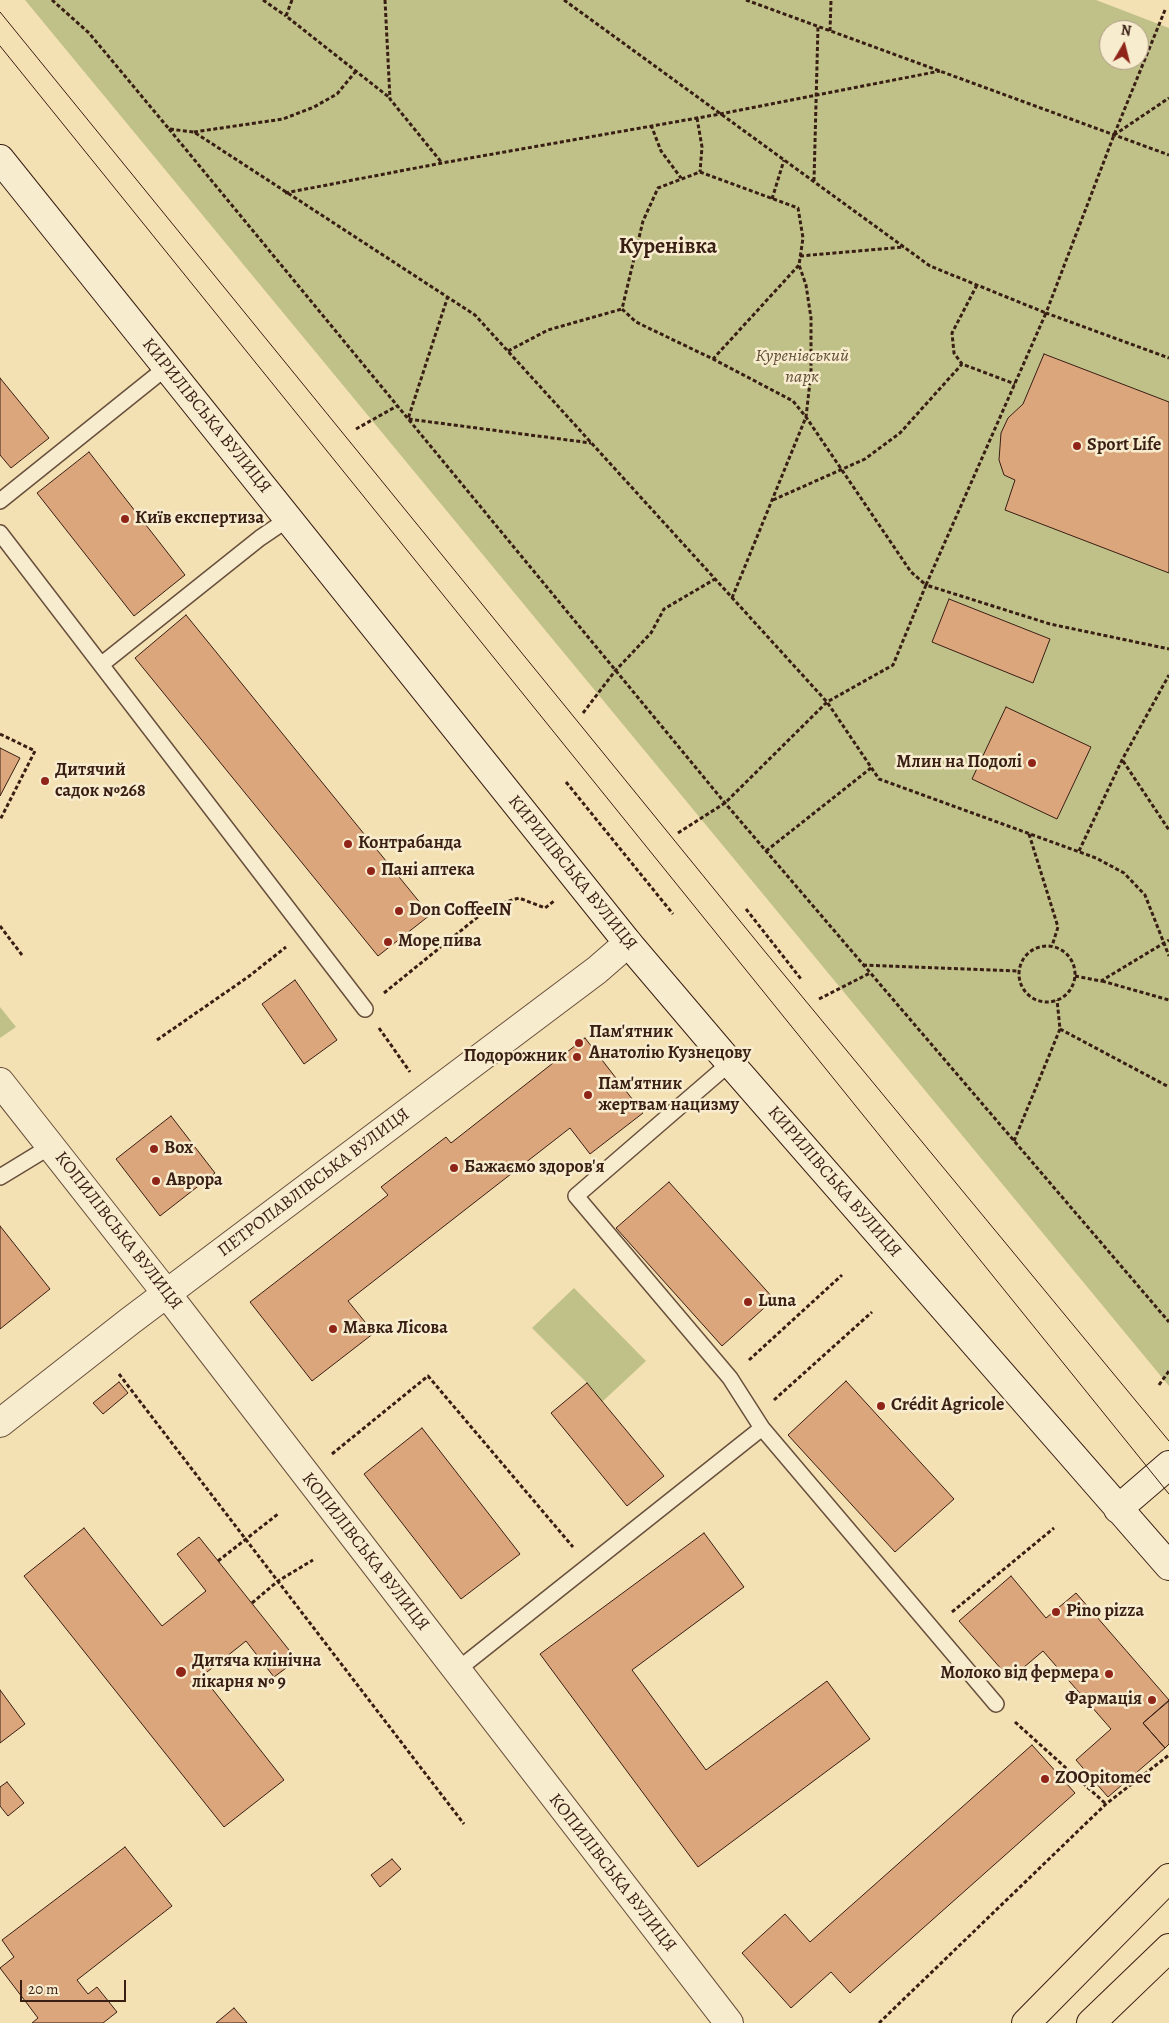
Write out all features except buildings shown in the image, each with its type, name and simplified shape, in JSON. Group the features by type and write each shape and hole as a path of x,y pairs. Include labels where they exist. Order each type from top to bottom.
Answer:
{"main road":[{"path":"1026,2023 1169,1878"},
{"path":"1092,2023 1169,1948"}],"street":[{"name":"КИРИЛІВСЬКА ВУЛИЦЯ","path":"0,159 628,943 730,1064 1169,1566"},
{"name":"ПЕТРОПАВЛІВСЬКА ВУЛИЦЯ","path":"0,1423 167,1294 597,970 628,943"},
{"name":"КОПИЛІВСЬКА ВУЛИЦЯ","path":"0,1082 167,1294 728,2023"},
{"path":"1118,1509 1169,1465"}],"lane":[{"path":"0,501 167,367"},
{"path":"102,664 260,538 288,519"},
{"path":"0,533 365,1009"},
{"path":"730,1064 576,1196 730,1378 758,1422 996,1704"},
{"path":"0,1177 51,1146"},
{"path":"456,1671 589,1566 758,1422"}],"path":[{"path":"52,0 89,33 725,804 1169,1322"},
{"path":"263,0 286,16 390,99 442,163"},
{"path":"286,16 292,0"},
{"path":"385,0 390,99"},
{"path":"564,0 930,266 1046,313 1169,358"},
{"path":"746,0 1169,155"},
{"path":"830,31 831,0"},
{"path":"678,833 725,804 827,702 893,665 926,585 1046,313 1114,135 1165,10"},
{"path":"814,182 818,26"},
{"path":"285,193 651,125 720,114 940,71"},
{"path":"169,129 194,132 282,119 314,107 337,94 356,72"},
{"path":"1114,135 1169,98"},
{"path":"697,118 702,148 700,172"},
{"path":"651,125 662,151 681,178"},
{"path":"194,132 475,315 827,702 879,779 1079,851 1124,873 1144,895 1169,956"},
{"path":"772,199 784,160"},
{"path":"622,309 643,221 658,188 700,172 798,208 803,238 799,265 806,285 811,318 811,373 806,417 732,598"},
{"path":"800,256 904,247"},
{"path":"713,359 799,265"},
{"path":"976,285 952,333 954,354 962,364 1015,384"},
{"path":"408,420 448,296"},
{"path":"508,352 548,330 622,309"},
{"path":"622,309 636,322 713,359 792,401 806,417 911,572 926,585 1050,624 1169,649"},
{"path":"772,500 865,459 900,433 962,364"},
{"path":"356,430 397,406"},
{"path":"408,420 591,443"},
{"path":"583,713 615,671 652,633 664,609 715,579"},
{"path":"1079,851 1122,760 1169,675"},
{"path":"0,734 35,751 0,820"},
{"path":"1122,760 1169,830"},
{"path":"766,852 871,768"},
{"path":"566,782 673,914"},
{"path":"1029,833 1058,927 1052,946"},
{"path":"410,1073 365,1009 490,907 519,898 545,908 555,900"},
{"path":"746,909 801,979"},
{"path":"0,926 22,954"},
{"path":"1101,981 1169,940"},
{"path":"1052,946 1068,955 1073,962 1075,976 1071,989 1057,1000 1038,1000 1030,996 1019,980 1019,971 1021,962 1034,949 1052,946"},
{"path":"157,1040 265,964"},
{"path":"863,965 1019,971"},
{"path":"819,999 870,972"},
{"path":"1075,976 1101,981 1169,1000"},
{"path":"1014,1141 1060,1029 1057,1000"},
{"path":"1060,1029 1169,1087"},
{"path":"730,1378 842,1275"},
{"path":"758,1422 872,1312"},
{"path":"1159,1385 1169,1371"},
{"path":"119,1374 464,1824"},
{"path":"332,1454 428,1376 589,1566"},
{"path":"218,1561 278,1514"},
{"path":"932,1629 1054,1528"},
{"path":"252,1603 278,1581 313,1560"},
{"path":"996,1704 1106,1804"},
{"path":"879,2023 1106,1804 1169,1755"}],"green space":[{"name":"Куренівський парк","path":"25,0 1096,0 1148,20 1099,20 1099,70 1149,70 1149,20 1169,28 1169,1386"},
{"path":"0,1007 16,1027 0,1038"},
{"path":"574,1288 646,1361 602,1402 587,1383 532,1328"}],"tram line":[{"path":"0,12 762,948 1169,1441"},
{"path":"0,46 1169,1494"}],"place":[{"name":"Sport Life","path":"1077,446"},
{"name":"Київ експертиза","path":"125,519"},
{"name":"Млин на Подолі","path":"1032,763"},
{"name":"Дитячий садок №268","path":"45,781"},
{"name":"Контрабанда","path":"348,844"},
{"name":"Пані аптека","path":"371,871"},
{"name":"Don CoffeeIN","path":"399,911"},
{"name":"Море пива","path":"388,942"},
{"name":"Пам'ятник Анатолію Кузнецову","path":"579,1043"},
{"name":"Подорожник","path":"577,1057"},
{"name":"Пам'ятник жертвам нацизму","path":"588,1095"},
{"name":"Box","path":"154,1149"},
{"name":"Бажаємо здоров'я","path":"454,1168"},
{"name":"Аврора","path":"156,1181"},
{"name":"Luna","path":"748,1302"},
{"name":"Мавка Лісова","path":"333,1329"},
{"name":"Crédit Agricole","path":"881,1406"},
{"name":"Pino pizza","path":"1056,1612"},
{"name":"Дитяча клінічна лікарня № 9","path":"181,1672"},
{"name":"Молоко від фермера","path":"1109,1674"},
{"name":"Фармація","path":"1152,1700"},
{"name":"ZOOpitomec","path":"1045,1779"}],"district":[{"name":"Куренівка","path":"668,248"}]}
